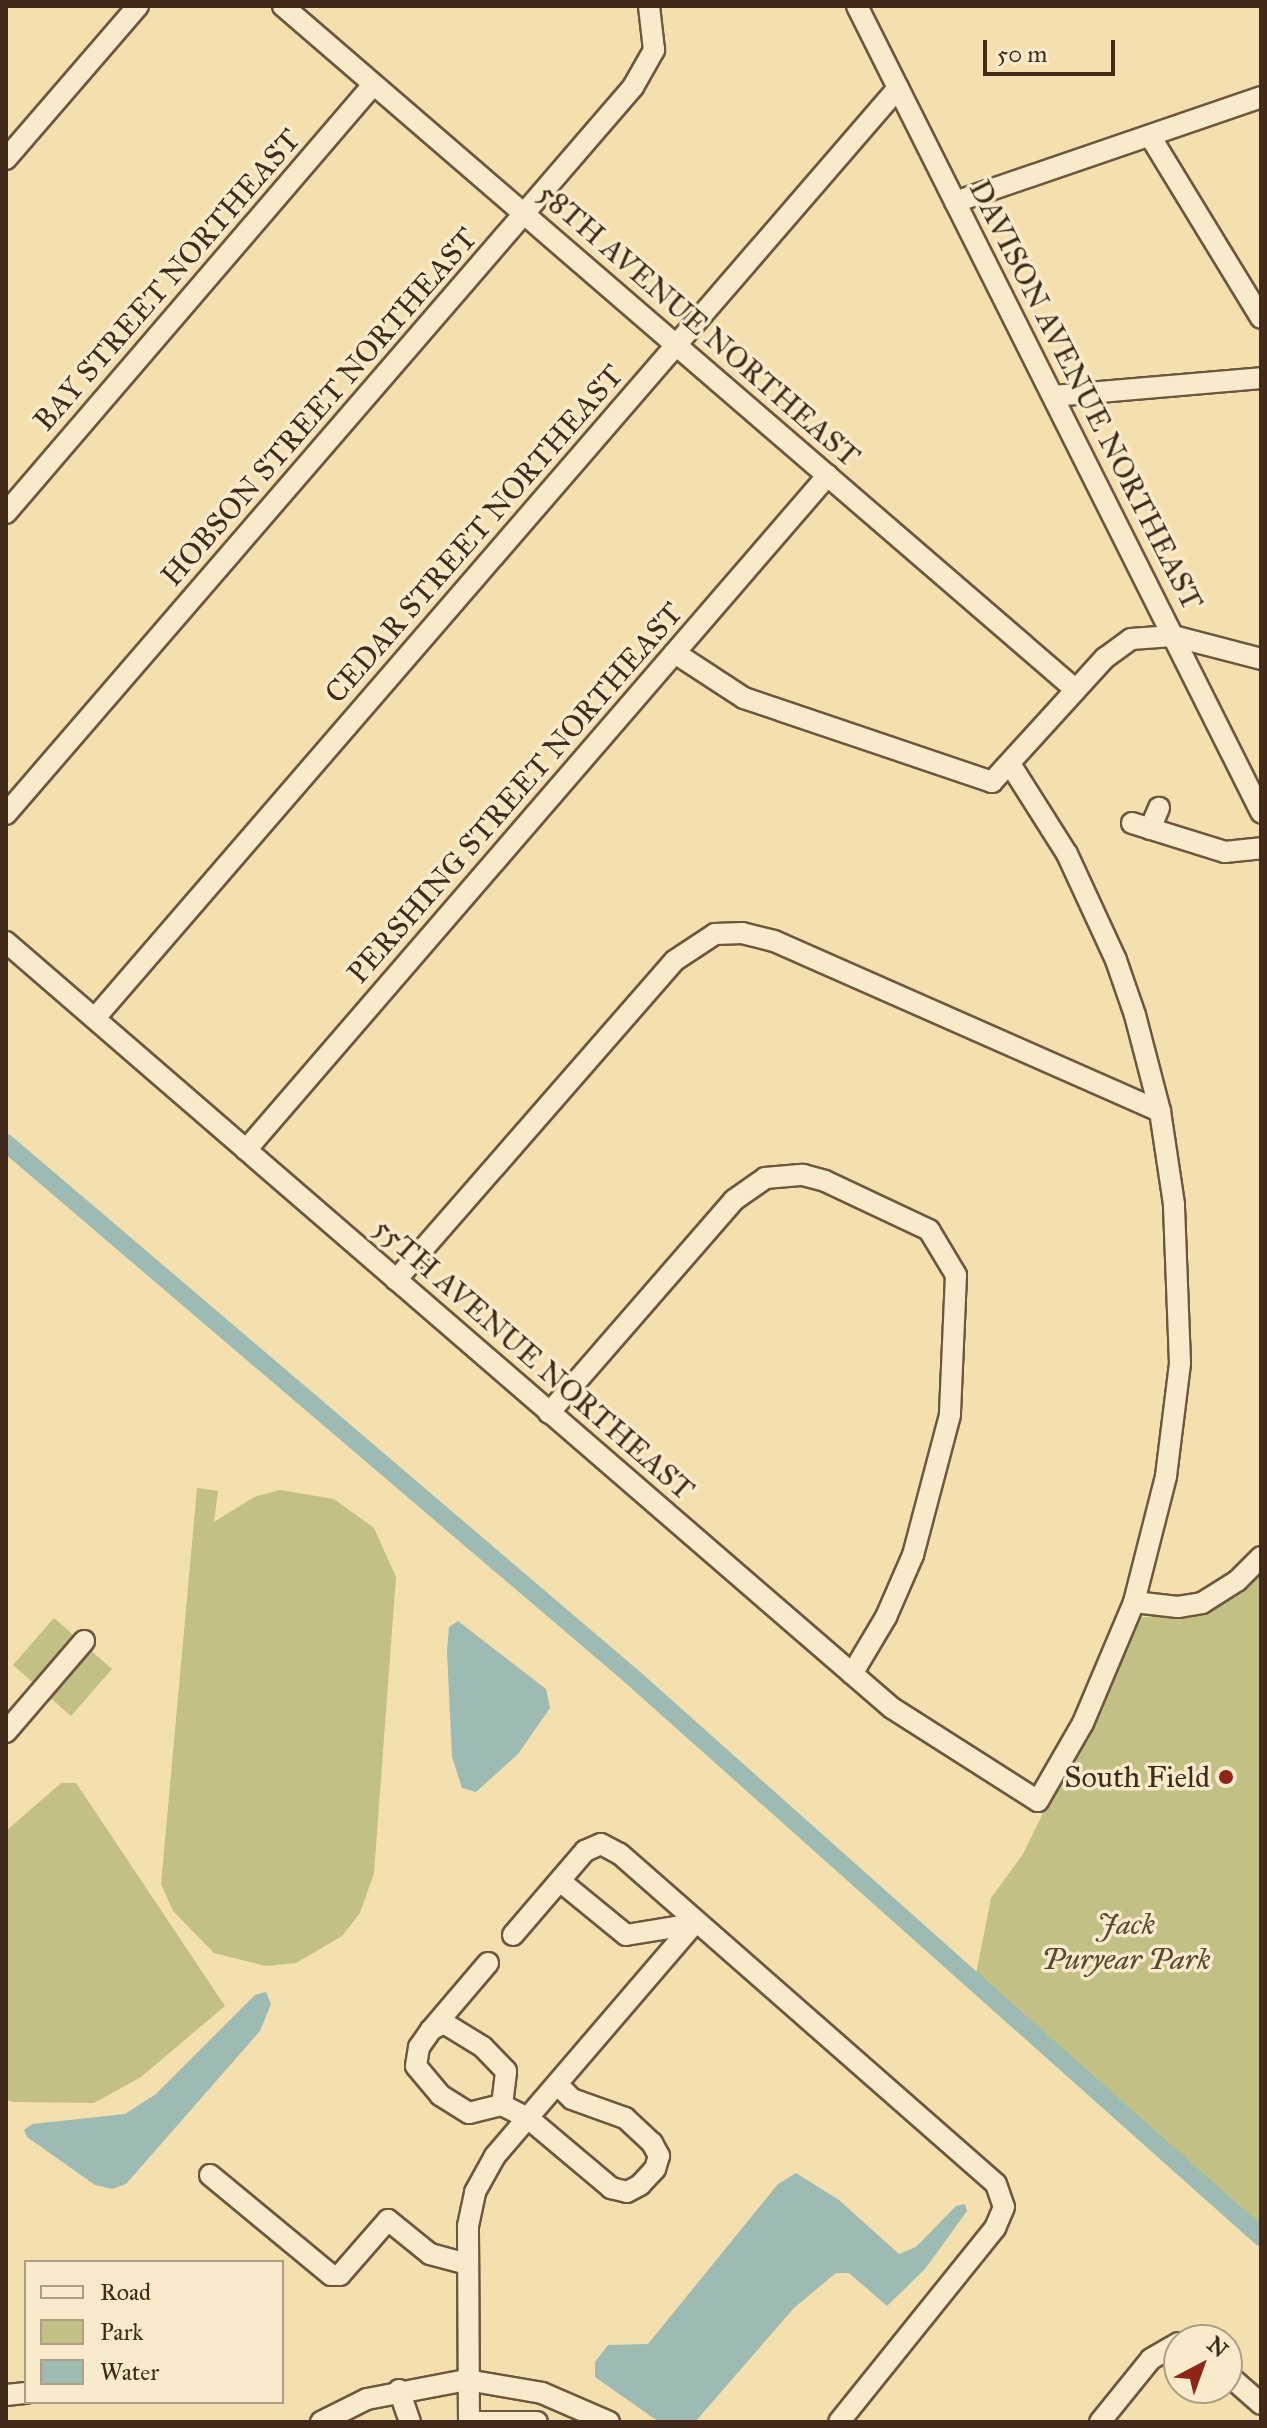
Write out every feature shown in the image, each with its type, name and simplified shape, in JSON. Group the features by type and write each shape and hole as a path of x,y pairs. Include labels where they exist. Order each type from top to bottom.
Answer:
{"street":[{"path":"8,152 138,6"},
{"name":"58TH AVENUE NORTHEAST","path":"283,6 1076,690"},
{"name":"HOBSON STREET NORTHEAST","path":"6,814 525,215 647,68 655,28 649,6"},
{"name":"DAVISON AVENUE NORTHEAST","path":"857,6 1261,812"},
{"name":"BAY STREET NORTHEAST","path":"6,513 373,85"},
{"name":"CEDAR STREET NORTHEAST","path":"95,1018 898,88"},
{"path":"955,202 1261,97"},
{"path":"1150,136 1261,318"},
{"path":"1053,396 1261,378"},
{"name":"PERSHING STREET NORTHEAST","path":"246,1150 828,475"},
{"path":"675,653 722,687 814,723 992,782 1076,690 1131,639 1173,636 1261,659"},
{"path":"1010,764 1067,854 1116,960 1160,1111 1174,1204 1180,1363 1166,1476 1134,1602 1178,1607 1202,1603 1237,1581 1261,1557"},
{"path":"1159,808 1141,826 1225,852 1261,848"},
{"path":"396,1280 674,961 715,934 742,933 774,941 1160,1111"},
{"name":"55TH AVENUE NORTHEAST","path":"6,942 852,1674 915,1725 1038,1801 1083,1723 1134,1602"},
{"path":"549,1413 749,1188 785,1175 825,1181 929,1230 956,1275 950,1415 936,1483 898,1591 852,1674"},
{"path":"6,1732 84,1641"},
{"path":"513,1935 585,1851 601,1844 620,1854 694,1924 996,2184 1004,2207 995,2228 924,2323 839,2422"},
{"path":"560,1881 626,1935 694,1924"},
{"path":"469,2422 467,2264 475,2192 495,2156 694,1924"},
{"path":"488,1963 431,2030 417,2056 423,2078 469,2113 502,2105 528,2118 611,2188 627,2192 655,2169 659,2156 637,2127 607,2109 572,2099 557,2084"},
{"path":"431,2030 444,2023 483,2047 506,2071 502,2105"},
{"path":"210,2175 331,2275 340,2275 388,2220 430,2254 467,2264"},
{"path":"1100,2422 1151,2359 1163,2352"},
{"path":"321,2422 399,2390 467,2380 542,2393 609,2422"},
{"path":"1243,2388 1261,2404"},
{"path":"399,2390 410,2422"},
{"path":"478,2422 537,2422"}],"green space":[{"path":"197,1488 218,1491 214,1522 254,1497 280,1490 334,1499 374,1528 396,1577 374,1873 360,1913 342,1936 296,1963 266,1966 214,1953 173,1911 161,1884"},
{"name":"Jack Puryear Park","path":"1261,1574 1261,2237 974,1984 991,1898 1023,1854 1138,1618 1213,1608 1231,1600"},
{"path":"54,1618 112,1669 71,1716 13,1665"},
{"path":"61,1783 76,1783 225,2006 141,2077 94,2103 13,2102 6,2100 6,1831"}],"water":[{"path":"458,1621 546,1689 550,1708 518,1754 476,1792 462,1788 452,1757 447,1651 449,1627"},
{"path":"266,1992 271,2004 260,2031 126,2184 112,2189 95,2185 27,2137 24,2130 32,2124 125,2114 156,2094 255,1995"},
{"path":"796,2173 839,2200 899,2254 916,2247 956,2206 965,2204 967,2211 925,2269 887,2306 849,2273 836,2273 794,2308 695,2422 659,2422 595,2377 595,2362 608,2345 648,2344 778,2184"}],"waterway":[{"path":"6,1143 630,1675 1261,2237"}],"place":[{"name":"South Field","path":"1226,1777"}]}
